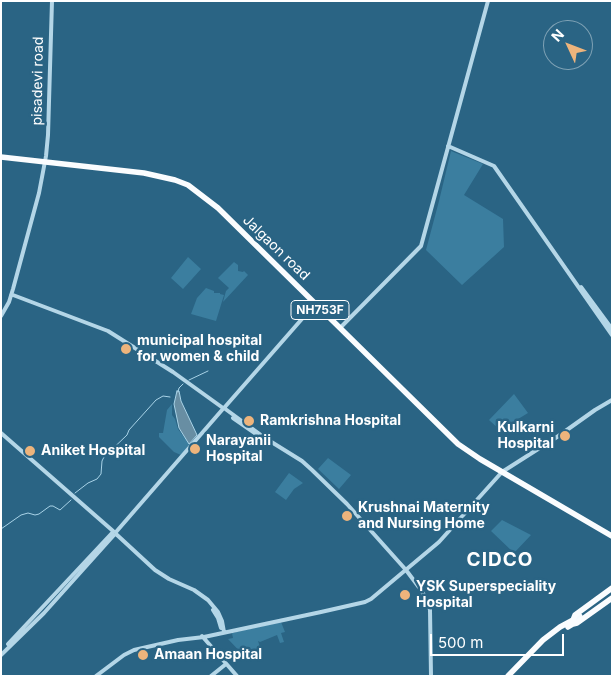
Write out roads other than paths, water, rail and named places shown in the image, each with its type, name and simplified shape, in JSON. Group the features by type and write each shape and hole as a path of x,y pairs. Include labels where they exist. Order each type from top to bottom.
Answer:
{"highway":[{"name":"Jalgaon road","path":"1,156 153,171 183,179 214,202 341,328 458,440 502,471 612,535"},
{"name":"Jalgaon road","path":"46,160 144,173 188,185 218,208 341,328"},
{"path":"580,617 612,593"},
{"path":"512,676 543,643 573,622 576,615 612,593"},
{"path":"508,676 543,640 560,627 573,622 577,624 612,593"}],"main road":[{"path":"573,622 580,617"}],"street":[{"name":"pisadevi road","path":"12,296 42,191 48,135 52,1"},
{"path":"341,328 421,246 488,1"},
{"path":"448,147 494,166 612,335"},
{"path":"562,261 612,329"},
{"path":"1,316 12,296"},
{"path":"1,320 11,302 12,296"},
{"path":"12,296 107,333 172,374 311,472 405,569 421,590 430,610 430,676"},
{"path":"1,653 44,613 315,304"},
{"path":"94,676 134,650 223,632 366,599 439,542 502,471 612,400"},
{"path":"1,434 158,574 204,600 215,613 223,632"},
{"path":"200,636 236,676"},
{"path":"211,676 226,664"}],"waterway":[{"path":"189,380 208,371"},
{"path":"178,392 183,384"},
{"path":"75,493 97,479 101,474 104,457 127,435 129,430 156,400 163,396 170,397"},
{"path":"1,529 21,515 28,513 39,514 50,506 60,510 71,500"}],"place":[{"name":"municipal hospital for women & child","path":"126,349"},
{"name":"Ramkrishna Hospital","path":"249,421"},
{"name":"Kulkarni Hospital","path":"565,436"},
{"name":"Narayanii Hospital","path":"195,449"},
{"name":"Aniket Hospital","path":"30,451"},
{"name":"Krushnai Maternity and Nursing Home","path":"347,516"},
{"name":"YSK Superspeciality Hospital","path":"405,595"},
{"name":"Amaan Hospital","path":"143,655"}],"district":[{"name":"CIDCO","path":"500,560"}]}
